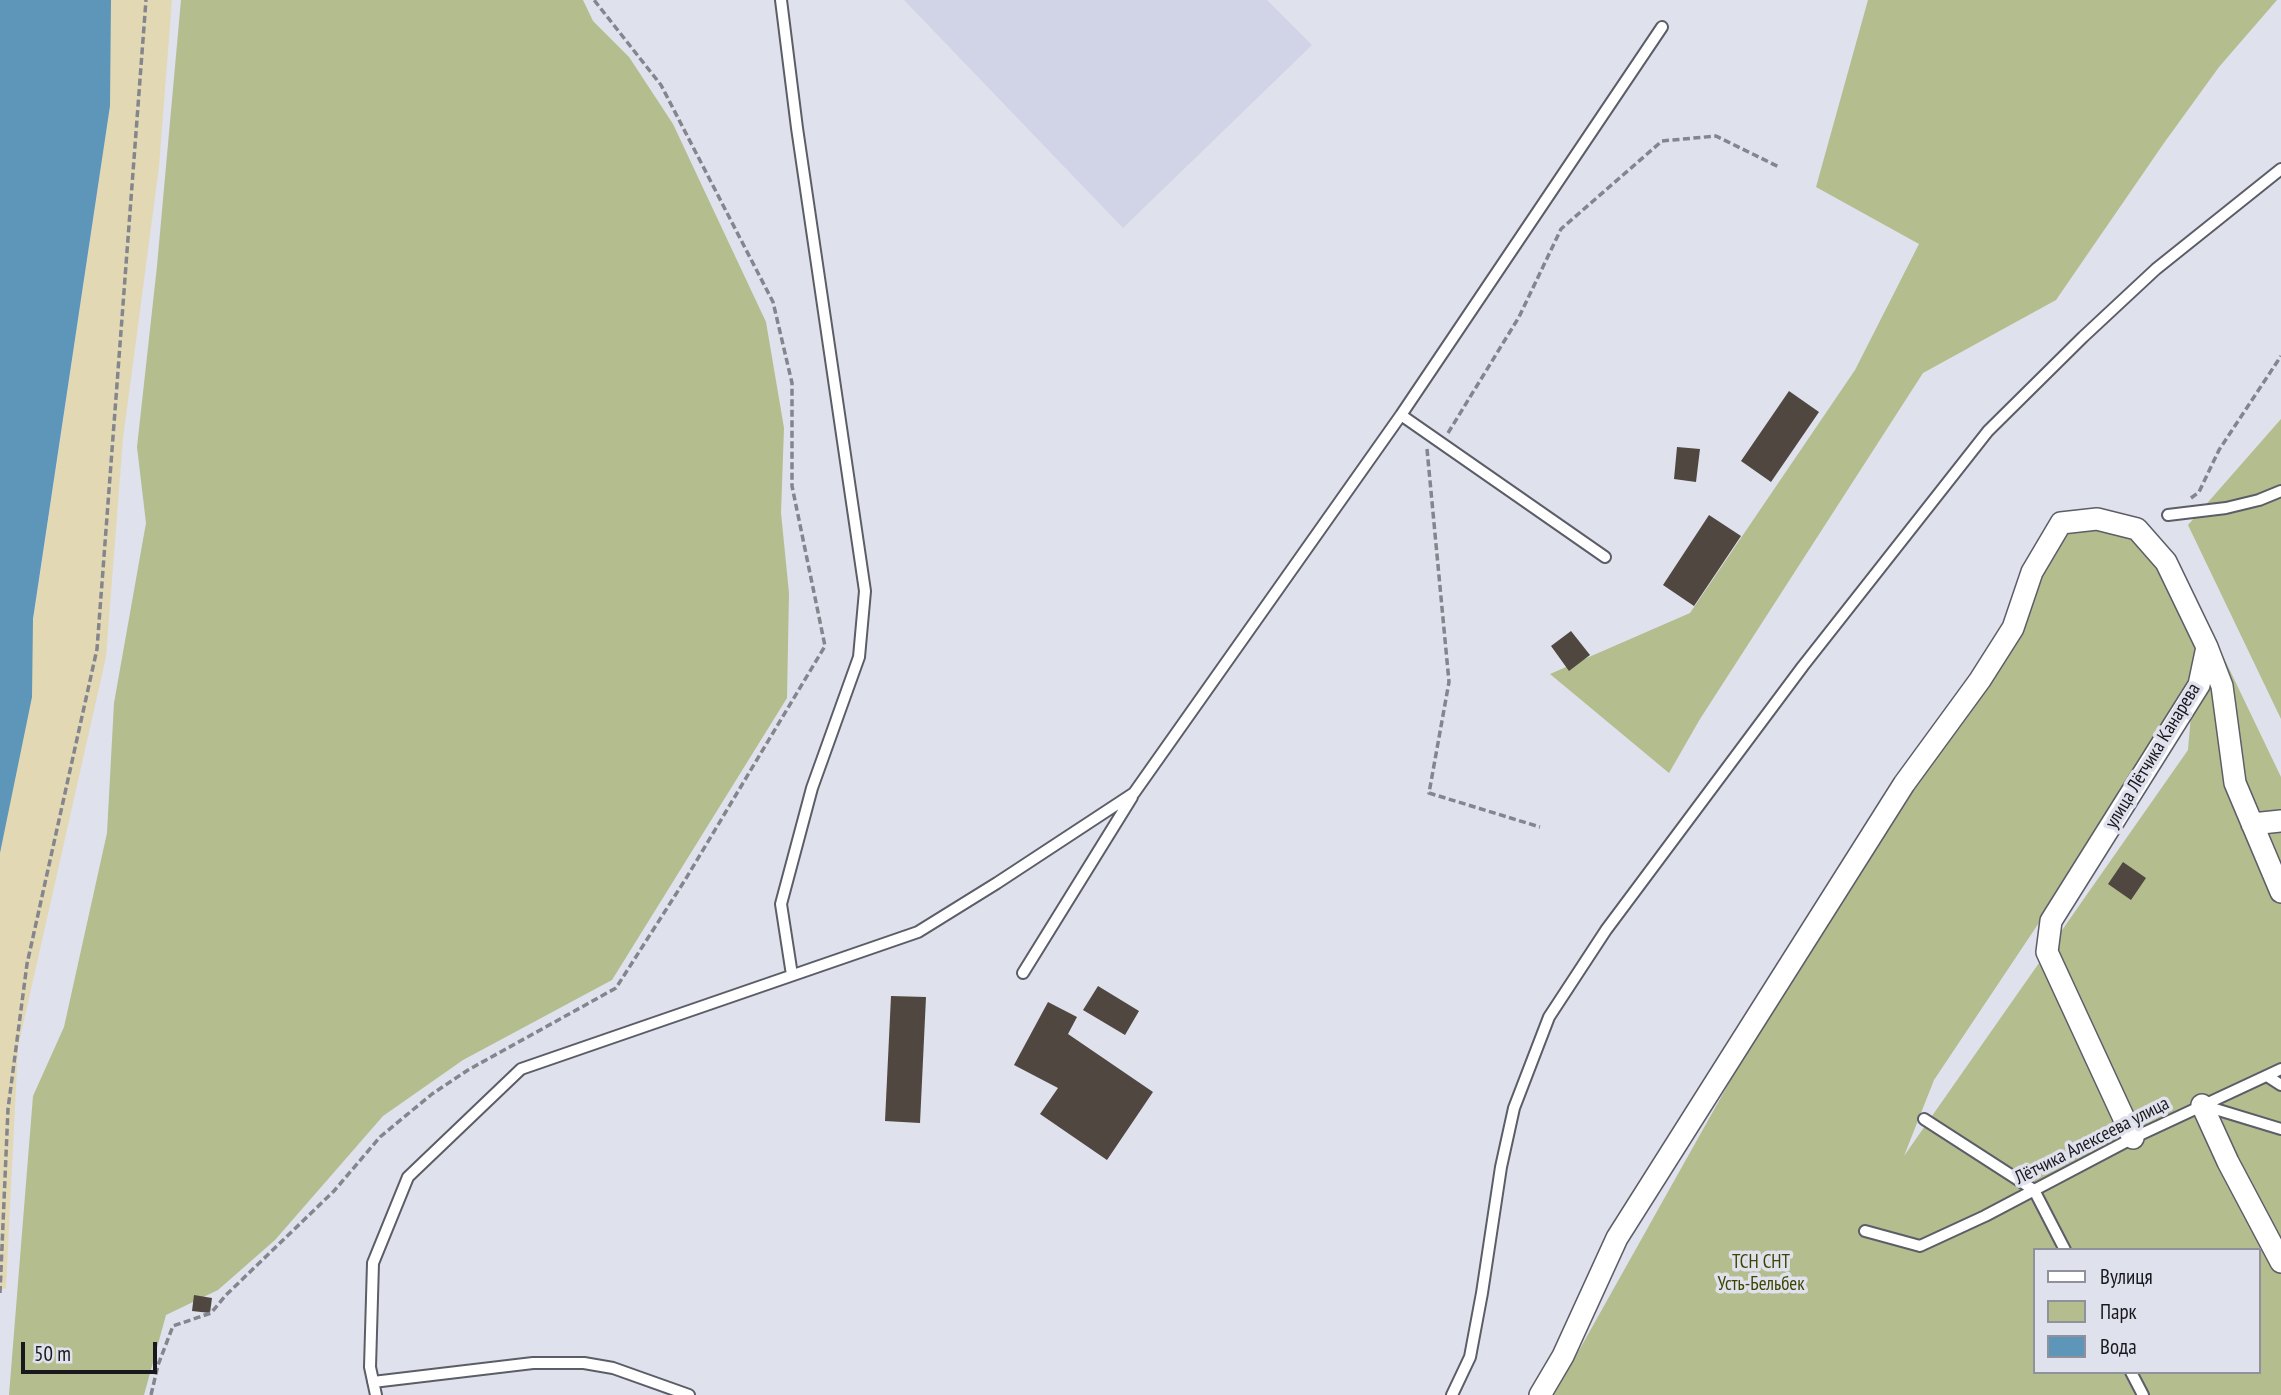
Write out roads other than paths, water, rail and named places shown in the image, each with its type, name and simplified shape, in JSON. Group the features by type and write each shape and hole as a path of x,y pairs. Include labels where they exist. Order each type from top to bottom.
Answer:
{"street":[{"path":"1540,1395 1563,1356 1617,1238 1903,784 1980,680 2013,628 2032,572 2062,523 2097,519 2137,529 2166,562 2207,647 2222,686 2235,783 2252,824 2276,866 2281,892"},
{"name":"улица Лётчика Канарева","path":"2133,1138 2047,952 2051,921 2199,685 2207,647"},
{"path":"2252,824 2281,821"},
{"path":"2202,1105 2228,1162 2281,1262"}],"lane":[{"path":"781,0 797,128 865,591 859,657 812,788 780,904 792,975"},
{"path":"1023,974 1135,793 1401,415 1662,27"},
{"path":"1452,1395 1470,1357 1500,1167 1514,1108 1549,1017 1606,930 1803,666 1988,431 2155,269 2281,169"},
{"path":"1401,415 1605,557"},
{"path":"2168,515 2226,508 2259,500 2281,491"},
{"path":"376,1395 370,1367 373,1263 408,1177 522,1069 918,932 1135,793"},
{"name":"Лётчика Алексеева улица","path":"1865,1231 1920,1246 2133,1138 2281,1069"},
{"path":"2267,1076 2281,1085"},
{"path":"2202,1105 2281,1129"},
{"path":"1924,1119 2034,1190 2064,1248"},
{"path":"373,1382 533,1363 584,1363 612,1368 689,1395"},
{"path":"2132,1374 2143,1395"}],"water":[{"path":"0,0 111,0 110,106 33,619 32,697 0,853"}],"park label":[{"name":"ТСН СНТ Усть-Бельбек","path":"1761,1274"}]}
